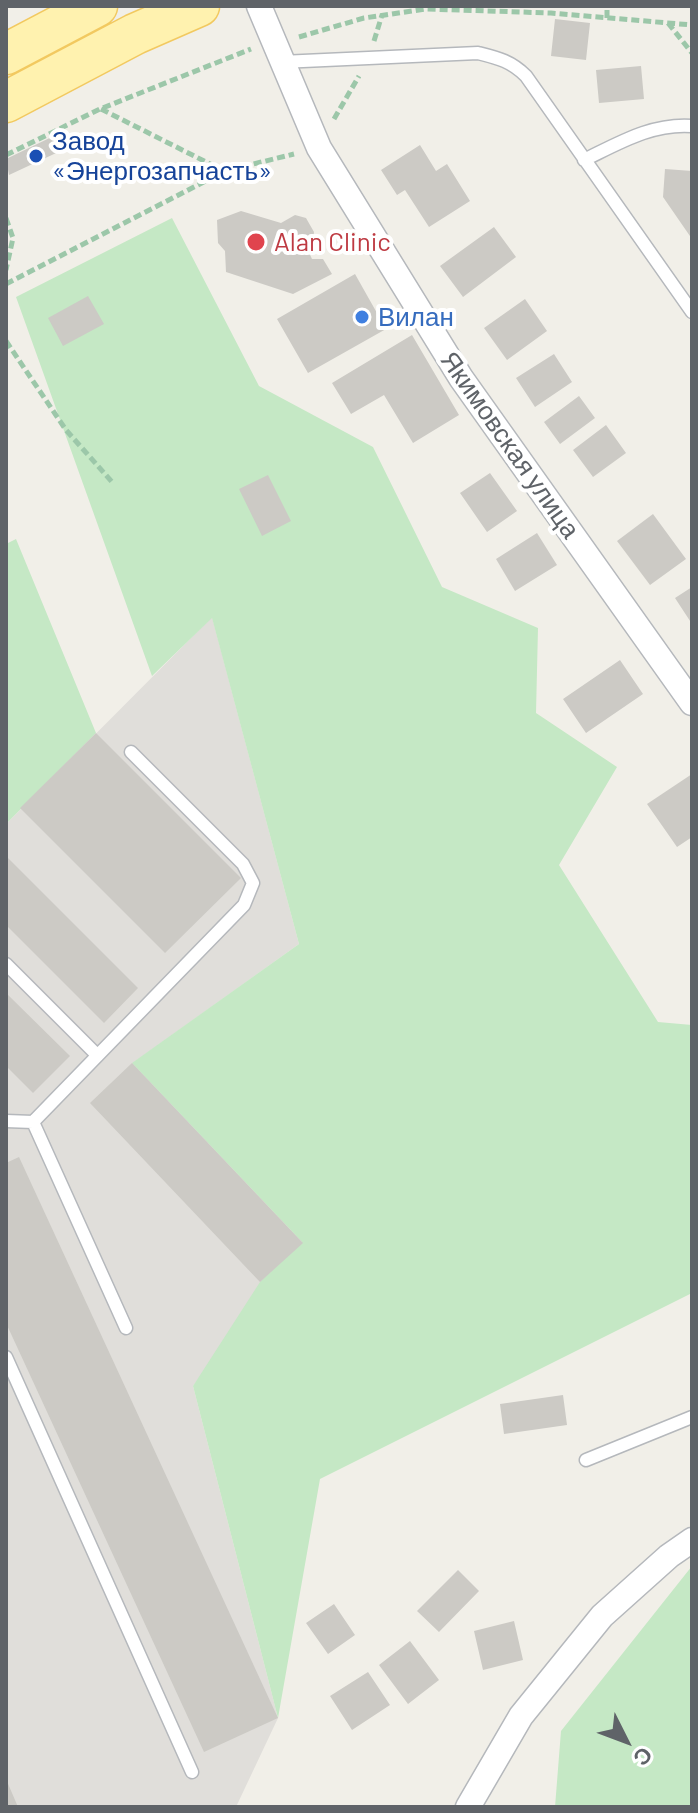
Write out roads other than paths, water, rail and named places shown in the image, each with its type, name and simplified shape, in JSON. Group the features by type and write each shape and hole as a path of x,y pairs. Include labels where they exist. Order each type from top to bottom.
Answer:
{"main road":[{"path":"6,54 97,6"},
{"path":"6,102 135,34 199,6"}],"street":[{"name":"Якимовская улица","path":"259,6 319,148 461,378 692,703"},
{"path":"468,1807 521,1716 602,1616 669,1556 692,1540"}],"lane":[{"path":"281,62 478,53 503,58 526,76 692,312"},
{"path":"584,160 640,132 679,125 692,126"},
{"path":"6,1121 33,1122 244,905 253,883 243,864 131,752"},
{"path":"6,964 97,1055"},
{"path":"33,1122 126,1328"},
{"path":"6,1357 192,1772"},
{"path":"586,1460 692,1417"}],"place":[{"name":"Завод «Энергозапчасть»","path":"36,156"},
{"name":"Alan Clinic","path":"256,242"},
{"name":"Вилан","path":"362,317"}]}
